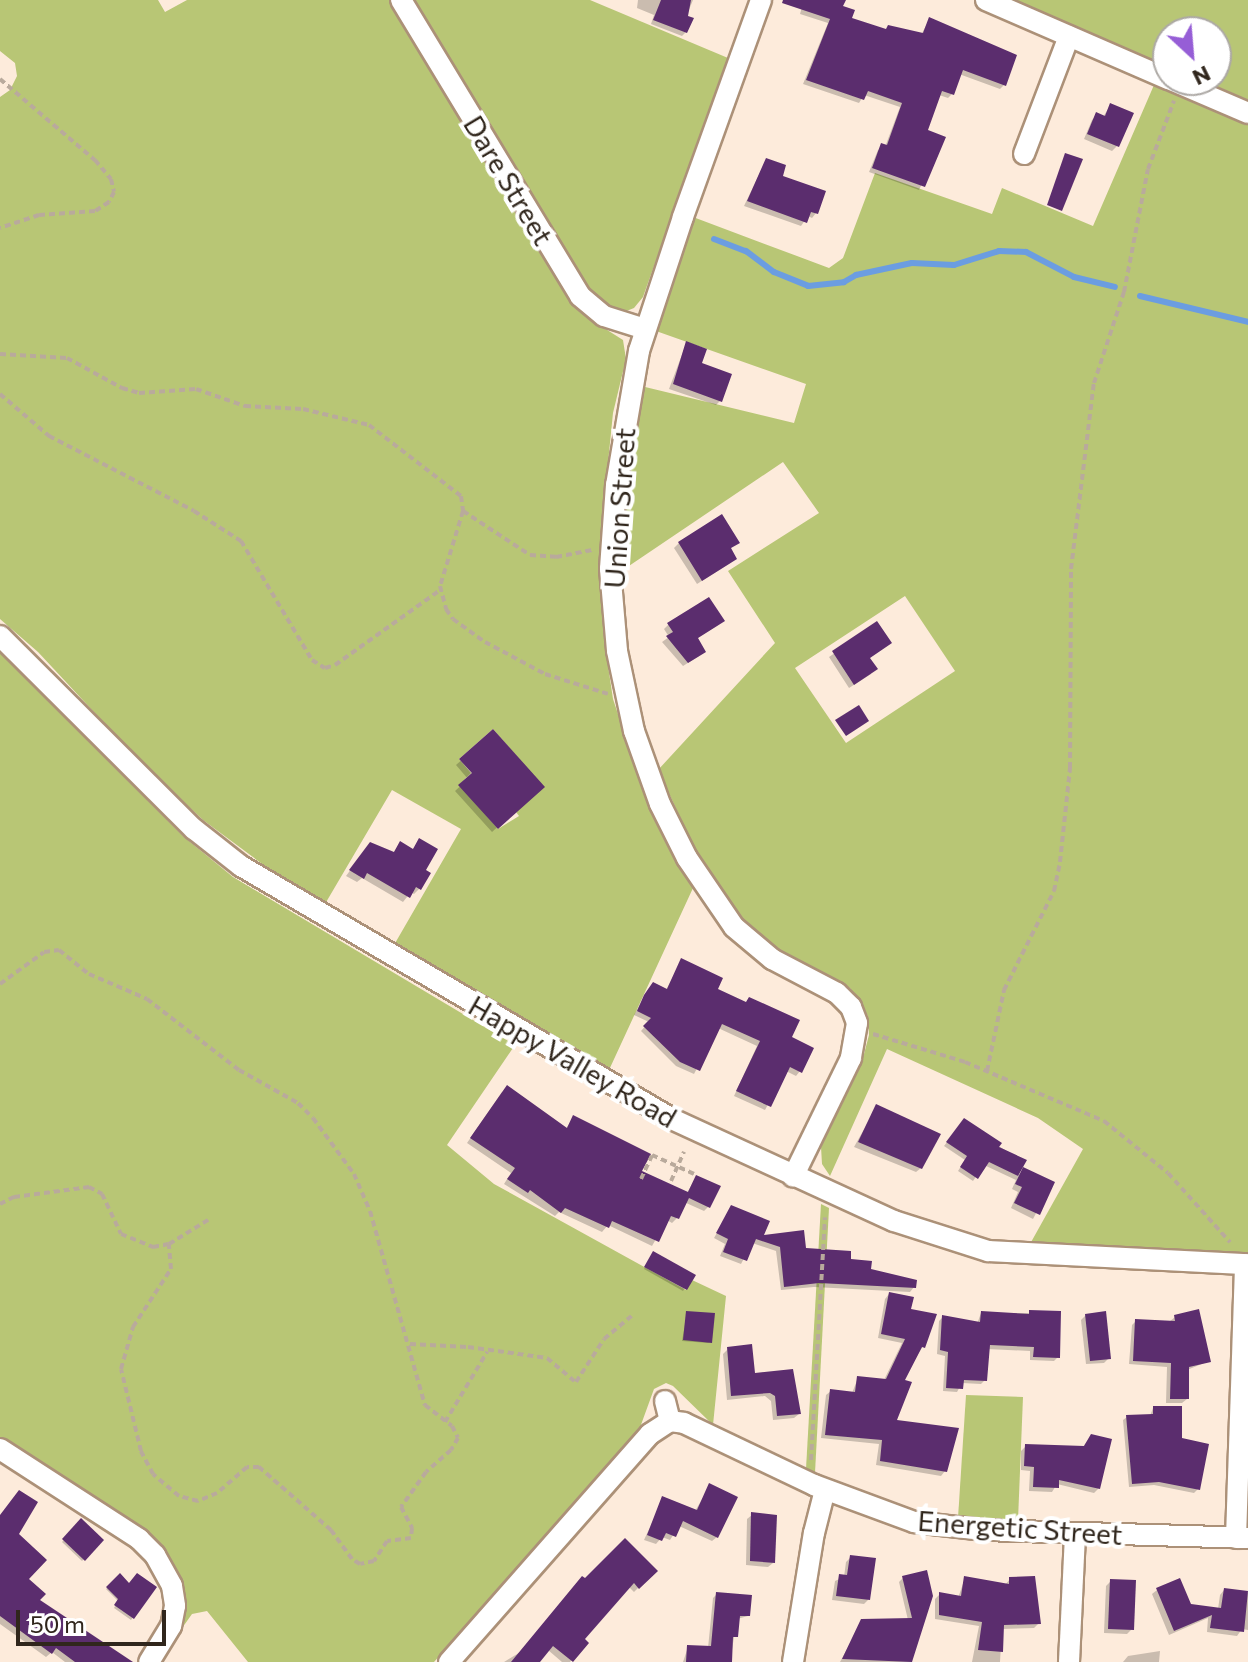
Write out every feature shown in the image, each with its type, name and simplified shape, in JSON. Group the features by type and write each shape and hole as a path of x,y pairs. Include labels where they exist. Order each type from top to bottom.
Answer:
{"street":[{"name":"Dare Street","path":"401,0 580,296 604,316 645,329"},
{"name":"Union Street","path":"761,0 645,329 624,428 611,547 613,609 625,699 660,804 687,858 734,927 765,954 837,993 851,1007 857,1036"},
{"path":"986,0 1152,72"},
{"path":"1024,154 1069,36"},
{"path":"1208,96 1248,113"},
{"name":"Happy Valley Road","path":"0,636 194,829 248,872 672,1119 793,1177 925,1233 988,1251 1015,1255 1246,1264"},
{"path":"793,1177 857,1036"},
{"path":"1242,1538 1246,1264"},
{"name":"Energetic Street","path":"449,1662 667,1411 684,1423 825,1490 889,1516 942,1528 1242,1538"},
{"path":"0,1449 139,1539 166,1573 174,1595 174,1616 149,1662"},
{"path":"793,1662 814,1533 825,1490"},
{"path":"1069,1662 1075,1533"}],"path":[{"path":"0,79 95,160 111,179 114,192 109,202 95,211 39,215 0,228"},
{"path":"987,1071 1004,990 1054,891 1060,862 1070,768 1071,569 1094,383 1118,315 1148,169 1169,96"},
{"path":"0,354 67,358 122,388 139,393 196,389 245,406 303,409 369,425 461,496 463,511 444,564 440,590 453,619 485,642 545,674 625,699"},
{"path":"0,394 49,436 194,511 241,541 312,660 325,668 335,665 440,590"},
{"path":"463,511 522,552 538,557 611,547"},
{"path":"0,984 44,952 59,950 89,974 147,999 239,1070 307,1110 361,1189 410,1344 425,1405 457,1432 456,1444 426,1472 401,1507 414,1535 387,1541 370,1564 360,1564 352,1559 331,1530 259,1467 247,1467 204,1499 191,1501 179,1496 153,1474 146,1461 120,1376 133,1327 171,1269 169,1244"},
{"path":"857,1036 987,1071 1104,1121 1139,1146 1201,1210 1246,1264"},
{"path":"671,1181 684,1152"},
{"path":"641,1179 652,1155 694,1174"},
{"path":"0,1204 14,1197 89,1187 102,1194 116,1228 128,1239 153,1247 169,1244 208,1220"},
{"path":"811,1460 825,1217"},
{"path":"410,1344 547,1358 576,1382 604,1339 634,1314"},
{"path":"445,1422 487,1352"}],"green space":[{"path":"0,0 158,0 165,12 187,0 389,0 564,292 585,316 623,340 626,359 613,413 600,542 604,639 613,699 643,789 693,888 609,1070 394,945 461,829 392,790 325,904 273,872 203,820 135,756 38,652 0,619 0,97 10,90 17,76 15,63 0,51","holes":["493,729 521,761 516,812 519,816 498,829 485,814 491,808 459,785 471,773 459,759"]},
{"path":"412,0 590,0 728,58 643,297 634,308 624,312 607,306 585,286"},
{"path":"1012,0 1248,0 1248,100 1232,93 1232,16 1152,16 1152,59"},
{"path":"1152,90 1152,96 1180,96 1248,125 1248,1253 1030,1244 1083,1149 1038,1118 887,1049 830,1176 822,1164 821,1147 864,1054 869,1035 868,1016 850,988 779,951 739,917 702,864 658,770 775,643 728,571 819,513 783,462 620,572 622,523 641,386 794,423 806,384 656,331 693,217 829,268 843,258 875,173 992,214 1002,188 1093,226","holes":["905,596 955,671 846,743 795,668"]},
{"path":"0,652 184,837 233,877 515,1045 447,1145 494,1184 686,1290 692,1280 726,1296 713,1425 673,1386 666,1383 654,1389 638,1433 434,1662 248,1662 207,1611 192,1614 158,1662 176,1575 172,1565 165,1556 0,1441"},
{"path":"821,1204 829,1208 815,1473 806,1469"},
{"path":"966,1395 1023,1397 1018,1520 958,1518"}],"building":[{"path":"661,0 691,0 688,16 694,18 687,33 653,20"},
{"path":"783,0 846,0 843,6 855,10 852,18 886,29 888,25 923,33 929,17 1017,55 1006,86 963,70 954,95 942,91 928,130 946,137 925,187 872,168 881,143 887,145 902,103 868,91 864,100 806,80 830,19 782,3"},
{"path":"1110,103 1134,113 1119,147 1087,134 1096,112 1105,116"},
{"path":"1065,153 1083,159 1062,211 1047,205"},
{"path":"766,158 786,165 783,176 826,191 818,214 811,212 807,223 747,201"},
{"path":"686,341 707,349 702,363 732,374 722,402 673,384"},
{"path":"722,514 740,543 731,548 737,559 702,581 678,542"},
{"path":"709,597 725,621 698,638 706,652 688,663 666,636 673,632 667,623"},
{"path":"877,621 892,643 870,658 878,669 854,685 832,651"},
{"path":"859,705 869,721 846,736 835,720"},
{"path":"493,729 545,787 498,829 458,785 472,773 459,759"},
{"path":"419,838 438,849 426,870 431,873 421,890 416,887 410,898 367,873 364,879 349,870 370,842 394,852 400,841 413,849"},
{"path":"681,958 723,978 718,989 746,1002 749,997 800,1020 792,1037 814,1048 802,1073 790,1067 771,1107 736,1091 760,1041 722,1024 700,1071 680,1062 643,1026 651,1018 637,1011 644,995 653,982 667,989"},
{"path":"507,1085 567,1128 573,1115 651,1154 642,1171 688,1192 696,1175 721,1186 710,1208 689,1198 679,1219 671,1216 659,1242 612,1221 609,1228 565,1208 561,1213 530,1190 528,1193 507,1179 515,1168 470,1138"},
{"path":"876,1104 941,1134 922,1169 858,1142"},
{"path":"964,1118 1002,1143 999,1147 1027,1160 1018,1176 989,1162 978,1179 960,1167 967,1156 946,1142"},
{"path":"1023,1167 1055,1182 1040,1215 1014,1203 1022,1187 1015,1184"},
{"path":"731,1205 770,1221 764,1235 804,1230 806,1248 851,1251 851,1259 872,1261 871,1269 917,1280 916,1288 819,1283 784,1287 780,1247 756,1239 747,1261 723,1252 728,1239 716,1233"},
{"path":"653,1251 696,1275 687,1290 644,1267"},
{"path":"889,1292 914,1297 911,1309 937,1314 925,1348 922,1347 905,1380 912,1382 897,1420 959,1428 947,1472 880,1461 882,1440 825,1435 830,1389 855,1392 857,1376 886,1379 905,1339 881,1334"},
{"path":"1199,1309 1211,1362 1189,1367 1189,1399 1170,1399 1171,1363 1133,1361 1135,1319 1175,1321 1174,1315"},
{"path":"1029,1310 1061,1311 1060,1358 1033,1357 1034,1347 990,1345 987,1381 964,1380 963,1389 946,1388 948,1352 940,1350 942,1315 980,1322 981,1311 1029,1314"},
{"path":"686,1311 715,1313 712,1343 683,1340"},
{"path":"1106,1311 1111,1359 1090,1361 1085,1314"},
{"path":"752,1344 755,1373 793,1369 801,1414 777,1416 775,1396 770,1393 731,1396 727,1347"},
{"path":"1153,1406 1182,1406 1182,1438 1209,1444 1200,1490 1159,1482 1132,1484 1126,1415 1153,1414"},
{"path":"1091,1434 1112,1439 1100,1489 1059,1480 1059,1488 1033,1487 1034,1467 1024,1466 1025,1444 1084,1446"},
{"path":"709,1483 738,1497 718,1538 683,1521 676,1537 666,1533 662,1541 647,1535 662,1496 697,1510"},
{"path":"19,1490 38,1502 19,1534 47,1560 29,1579 46,1594 40,1600 133,1662 75,1662 56,1648 52,1654 0,1616 0,1515"},
{"path":"751,1512 777,1515 775,1563 750,1561"},
{"path":"81,1518 104,1540 85,1561 62,1539"},
{"path":"625,1538 658,1571 639,1589 634,1583 585,1639 589,1643 573,1662 553,1646 540,1662 511,1662 582,1576 585,1578"},
{"path":"850,1555 876,1558 870,1600 836,1596 839,1574 847,1575"},
{"path":"927,1570 933,1596 912,1662 842,1659 861,1619 912,1618 902,1576"},
{"path":"120,1573 129,1583 137,1573 157,1587 134,1619 114,1605 118,1599 106,1587"},
{"path":"964,1576 1009,1584 1009,1577 1035,1576 1041,1624 1004,1625 1003,1652 978,1650 982,1622 939,1615 939,1592 961,1596"},
{"path":"1180,1578 1191,1604 1221,1608 1224,1588 1248,1591 1244,1632 1210,1628 1212,1615 1174,1631 1156,1588"},
{"path":"1110,1579 1136,1580 1134,1630 1108,1629"},
{"path":"716,1592 752,1595 750,1616 740,1616 738,1637 733,1637 732,1662 686,1662 687,1645 711,1646"}],"waterway":[{"path":"714,239 746,251 774,272 808,286 844,282 856,275 912,263 954,265 999,251 1026,252 1074,277 1115,287"},
{"path":"1140,296 1248,322"}]}
